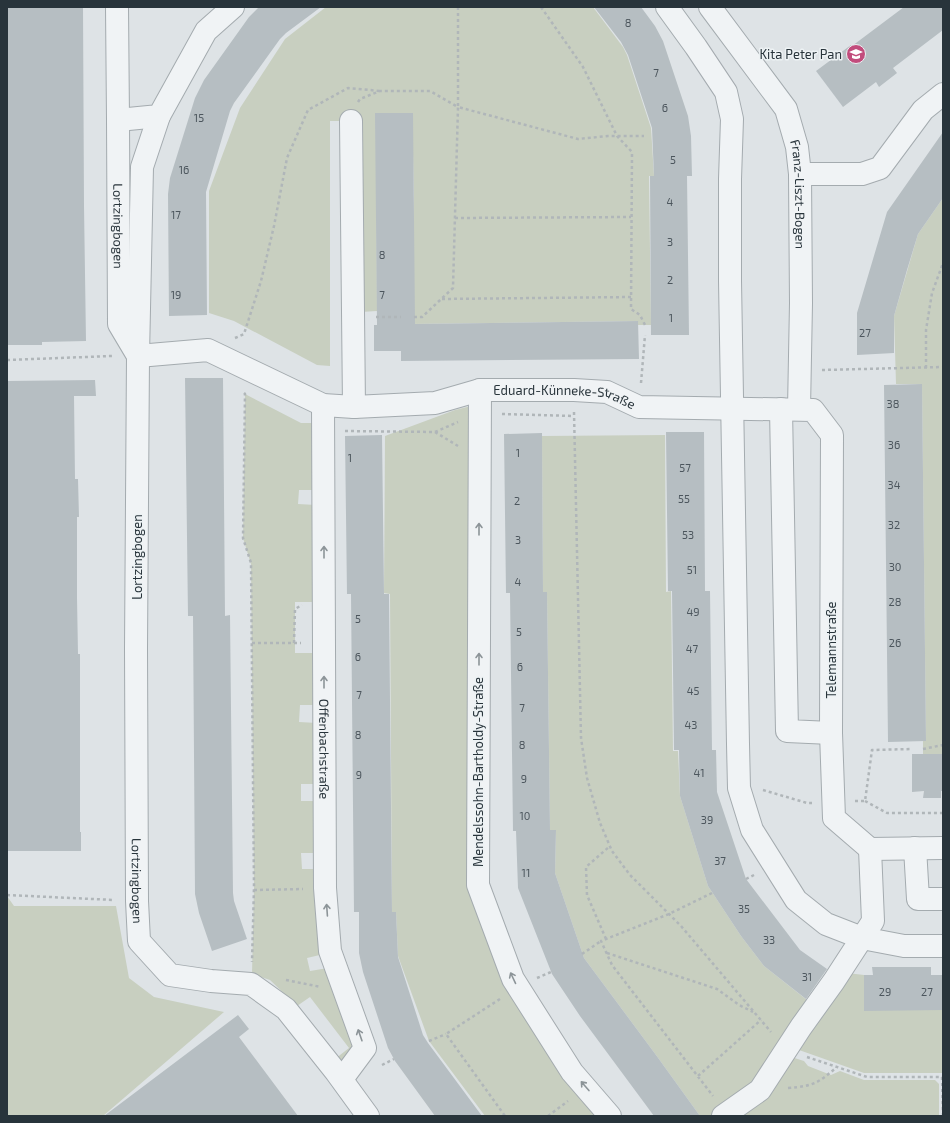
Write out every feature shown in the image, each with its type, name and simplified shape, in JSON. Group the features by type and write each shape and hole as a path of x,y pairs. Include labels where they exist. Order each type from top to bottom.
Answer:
{"street":[{"name":"Lortzingbogen","path":"116,7 119,324 138,356 136,641 137,901 139,941 170,975 211,981 251,984"},
{"path":"208,350 138,356 142,167 159,116 206,31 233,7"},
{"path":"667,7 726,92 732,119 730,179 730,281 735,641 739,788 752,830 796,900 826,924 862,938 904,946 943,946"},
{"name":"Franz-Liszt-Bogen","path":"710,7 786,109 797,148 800,174 800,370 790,409 787,731 831,733"},
{"path":"800,174 862,174 880,168 923,110 943,94"},
{"path":"118,120 159,116"},
{"path":"351,121 354,407"},
{"name":"Eduard-Künneke-Straße","path":"208,350 323,405 354,407 435,404 480,390 574,390 607,392 639,407 790,409"},
{"name":"Mendelssohn-Bartholdy-Straße","path":"480,390 478,885 513,979 518,988 572,1072 610,1116"},
{"name":"Offenbachstraße","path":"323,405 325,888 330,951 364,1048 342,1079"},
{"name":"Telemannstraße","path":"790,409 813,410 832,435 831,733 834,818 870,849"},
{"path":"915,848 918,899 943,899"},
{"path":"725,1115 760,1090 801,1027 834,981 873,920 870,849 943,848"},
{"path":"251,984 286,1009 342,1079 368,1116"}],"path":[{"path":"410,317 422,316 453,288 458,107 458,7"},
{"path":"540,7 583,67 618,136 632,152 631,309 640,315 645,325"},
{"path":"208,350 244,334 263,274 287,158 308,110 348,88 380,91 430,91 458,107 578,139 644,136"},
{"path":"351,121 360,99 380,91"},
{"path":"455,218 632,217"},
{"path":"926,368 926,330 932,293 943,263"},
{"path":"442,299 631,297"},
{"path":"394,317 401,317"},
{"path":"642,366 645,335"},
{"path":"7,360 138,356"},
{"path":"800,370 943,367"},
{"path":"240,389 245,394 243,538 251,564 254,890 251,984"},
{"path":"574,390 581,738 587,778 600,823 612,851 630,875 681,926 787,1050 867,1077 942,1077 942,1116"},
{"path":"252,643 324,642"},
{"path":"923,749 943,745"},
{"path":"865,801 872,750 912,749"},
{"path":"739,779 756,788 806,803 865,801 887,813 943,813"},
{"path":"606,939 587,895 586,867 610,846"},
{"path":"254,890 325,888"},
{"path":"582,954 601,941 669,914 712,893"},
{"path":"7,895 137,901"},
{"path":"601,941 612,965 698,1076 725,1115"},
{"path":"606,953 717,989 739,1005 755,1013"},
{"path":"283,980 345,992"},
{"path":"429,1041 446,1034 518,988"},
{"path":"698,1076 761,1020"},
{"path":"446,1034 505,1116"},
{"path":"760,1090 801,1087 818,1083 837,1067"}],"green space":[{"path":"326,7 593,7 623,47 627,55 651,128 654,176 649,176 651,325 638,325 638,321 411,324 414,195 412,113 376,113 377,311 361,312 344,121 330,121 330,366 317,365 234,321 209,313 209,191 240,108 285,39"},
{"path":"943,198 943,754 923,754 923,741 926,741 922,384 896,384 894,316 918,234"},
{"path":"245,394 301,423 315,423 316,490 299,490 298,504 316,505 316,602 295,602 295,653 317,653 317,705 300,705 299,722 317,723 318,784 301,784 301,801 318,801 319,853 301,853 302,869 319,869 324,954 307,958 310,971 328,968 354,1049 343,1061 335,1059 349,1048 310,997 297,1006 270,980 252,974 254,887 251,564 243,538"},
{"path":"479,404 478,885 513,979 610,1116 485,1116 429,1041 398,956 396,912 392,912 390,594 384,593 385,436 455,410"},
{"path":"665,435 666,592 671,591 673,751 678,751 680,796 708,886 741,936 764,966 812,1004 755,1085 711,1116 700,1116 584,958 555,873 556,830 550,830 547,593 543,592 542,436"},
{"path":"7,896 14,906 116,906 129,978 154,997 224,1012 103,1116 7,1116"},
{"path":"847,973 864,975 943,1010 943,1073 864,1073 799,1050 797,1046"},
{"path":"788,1056 804,1061 808,1066 831,1075 840,1071 864,1080 935,1080 939,1084 939,1116 728,1116"}],"building":[{"path":"7,7 83,7 86,341 42,342 42,345 7,345"},
{"path":"259,7 321,7 280,39 234,103 230,111 206,192 207,315 169,316 168,194 170,178 195,98 204,80 249,17"},
{"path":"594,7 641,7 655,26 663,41 688,116 691,136 692,176 687,176 689,335 651,335 650,176 654,176 652,128 628,55 621,42"},
{"path":"904,7 943,7 943,30 893,68 897,73 879,87 876,82 843,107 816,71"},
{"path":"375,113 413,113 415,324 638,321 639,359 401,361 401,351 374,351 374,325 377,325"},
{"path":"943,132 943,198 918,234 894,316 894,353 857,355 857,313 887,212"},
{"path":"185,378 223,378 225,616 230,615 233,893 234,901 247,939 212,951 199,913 195,894 193,616 188,616"},
{"path":"95,380 96,396 74,396 75,479 78,479 79,517 77,517 77,598 78,654 80,654 81,851 7,851 7,381"},
{"path":"922,384 926,741 888,742 884,385"},
{"path":"666,432 704,432 705,591 710,591 712,750 716,750 717,792 746,879 800,950 827,969 806,999 764,966 741,936 708,886 680,796 679,750 674,750 672,591 668,591"},
{"path":"542,433 543,592 547,592 550,830 556,830 555,873 584,958 700,1116 654,1116 580,1016 552,974 518,888 516,831 513,831 510,593 506,593 504,434"},
{"path":"382,435 384,594 389,594 392,912 396,912 398,957 423,1035 482,1116 435,1116 395,1061 388,1048 363,972 359,953 359,912 354,912 351,594 347,594 345,436"},
{"path":"912,754 943,754 943,791 941,791 941,798 923,798 924,791 912,792"},
{"path":"872,967 931,967 931,975 943,975 943,1010 864,1011 864,975 873,975"},
{"path":"238,1015 249,1029 239,1037 298,1116 104,1116"}],"place":[{"name":"Kita Peter Pan","path":"856,54"}]}
